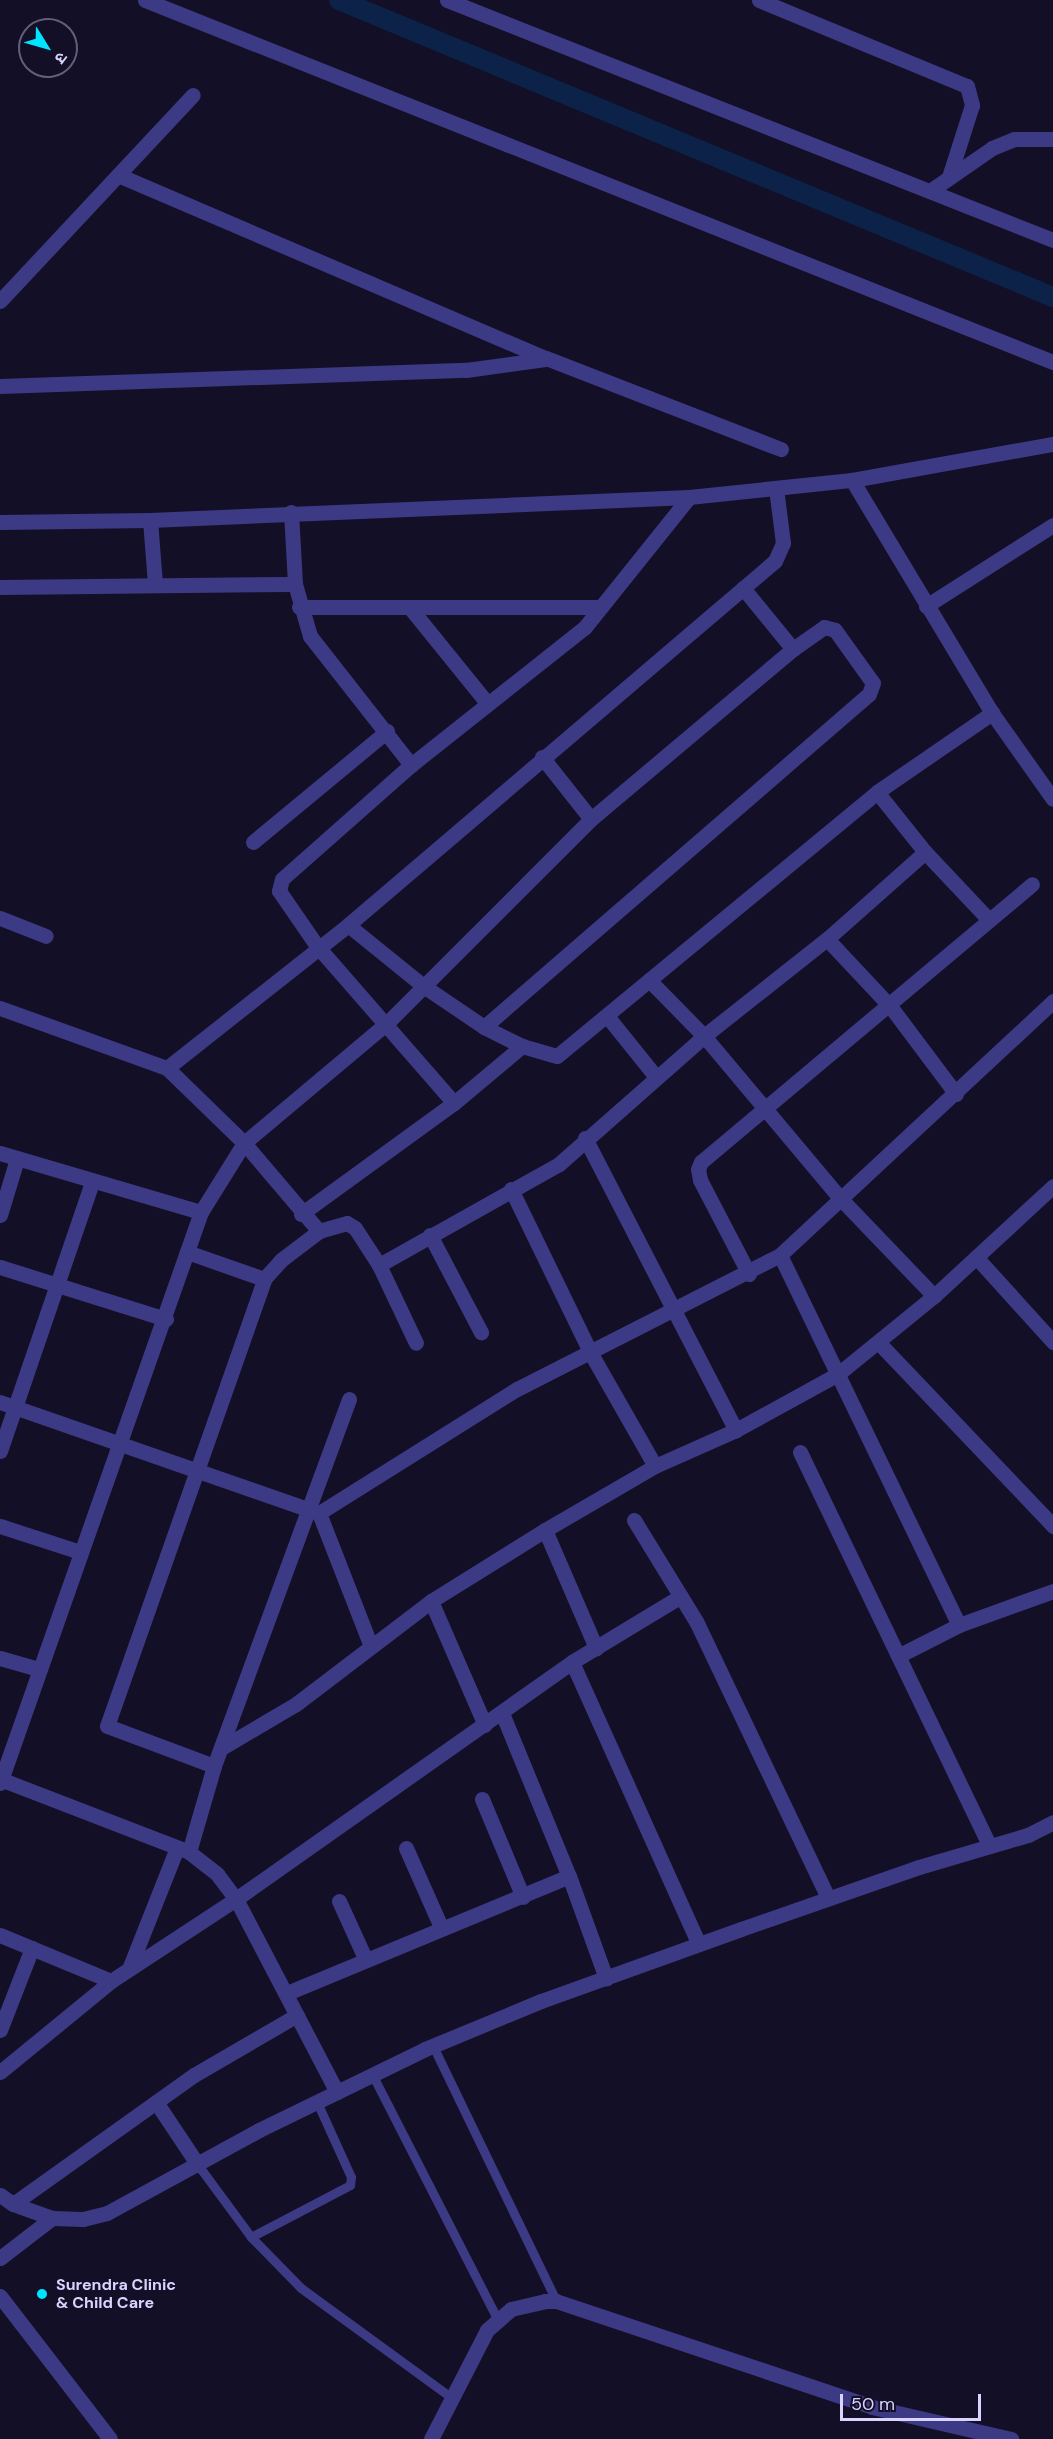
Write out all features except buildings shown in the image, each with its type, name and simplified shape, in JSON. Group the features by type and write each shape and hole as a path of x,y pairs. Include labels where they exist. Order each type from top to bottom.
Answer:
{"street":[{"path":"145,0 1053,362"},
{"path":"447,0 1053,240"},
{"path":"759,0 967,86 972,105 949,177"},
{"path":"0,302 193,95"},
{"path":"930,191 992,148 1014,139 1053,139"},
{"path":"118,175 546,358 781,449"},
{"path":"0,386 466,370 546,358"},
{"path":"0,522 150,520 291,512 689,497 852,480 1053,444"},
{"path":"852,480 992,713 1053,799"},
{"path":"167,1068 317,946 348,925 782,553 776,488"},
{"path":"454,1103 387,1023 317,946 279,891 282,879 411,765 487,703 566,644 601,607 689,497"},
{"path":"291,512 295,584 299,607 310,636 387,731 411,765"},
{"path":"150,520 155,584"},
{"path":"926,606 1053,525"},
{"path":"0,587 295,584"},
{"path":"743,588 793,649"},
{"path":"299,607 411,609 601,607"},
{"path":"411,609 487,703"},
{"path":"337,2092 236,1899 217,1874 183,1850 0,1781 33,1696 38,1669 166,1319 201,1212 244,1143 387,1023 422,985 591,819 793,649 830,626 873,688 483,1027"},
{"path":"348,925 422,985 483,1027 522,1046 557,1056 877,792 992,713"},
{"path":"253,842 387,731"},
{"path":"542,757 591,819"},
{"path":"877,792 925,852 989,920"},
{"path":"380,1265 511,1189 548,1172 704,1036 827,939 925,852"},
{"path":"749,1275 698,1169 701,1162 890,1006 1032,884"},
{"path":"0,918 46,936"},
{"path":"827,939 890,1006 956,1094"},
{"path":"649,980 704,1036 840,1198 934,1296"},
{"path":"313,1512 517,1389 749,1275 780,1255 956,1094 1053,1000"},
{"path":"0,1008 167,1068 244,1143 301,1214 319,1232"},
{"path":"607,1016 656,1077"},
{"path":"301,1214 454,1103 522,1046"},
{"path":"585,1138 736,1430"},
{"path":"0,1154 92,1183 201,1212"},
{"path":"0,1215 17,1159"},
{"path":"0,1451 92,1183"},
{"path":"223,1747 296,1704 369,1644 431,1600 545,1530 655,1466 736,1430 838,1374 934,1296 1053,1186"},
{"path":"511,1189 590,1352 655,1466"},
{"path":"214,1766 107,1725 264,1279 281,1260 319,1232 339,1223 355,1228 380,1265 416,1343"},
{"path":"430,1236 481,1332"},
{"path":"187,1252 264,1279"},
{"path":"780,1255 958,1624"},
{"path":"976,1257 1053,1342"},
{"path":"0,1267 56,1287 166,1319"},
{"path":"879,1343 1053,1526"},
{"path":"129,1969 183,1850 223,1747 313,1512 349,1399"},
{"path":"0,1402 196,1468 313,1512 369,1644"},
{"path":"800,1452 990,1846"},
{"path":"634,1520 681,1596 828,1899"},
{"path":"0,1526 80,1552"},
{"path":"545,1530 596,1648"},
{"path":"898,1656 958,1624 1053,1591"},
{"path":"0,2072 111,1981 236,1899 572,1662 681,1596"},
{"path":"431,1600 484,1725"},
{"path":"0,1658 38,1669"},
{"path":"572,1662 699,1944"},
{"path":"502,1713 569,1876 606,1978"},
{"path":"482,1799 523,1897"},
{"path":"6,2199 52,2218 83,2219 106,2213 317,2102 433,2046 699,1944 828,1899 1028,1835 1053,1822"},
{"path":"406,1848 441,1927"},
{"path":"287,1993 365,1958 523,1897 569,1876"},
{"path":"339,1900 365,1958"},
{"path":"0,1935 111,1981"},
{"path":"0,2030 32,1948"},
{"path":"6,2199 194,2075 297,2015"},
{"path":"156,2102 198,2166"},
{"path":"0,2258 52,2218"},
{"path":"0,2296 110,2439"},
{"path":"430,2439 474,2350 497,2318 521,2305 556,2301 609,2322 872,2407 1011,2439"}],"lane":[{"path":"433,2046 556,2301"},
{"path":"372,2074 497,2318"},
{"path":"251,2237 350,2186 351,2177 317,2102"},
{"path":"198,2166 251,2237 334,2315 452,2398"}],"waterway":[{"path":"339,0 1053,297"}],"place":[{"name":"Surendra Clinic & Child Care","path":"42,2294"}]}
